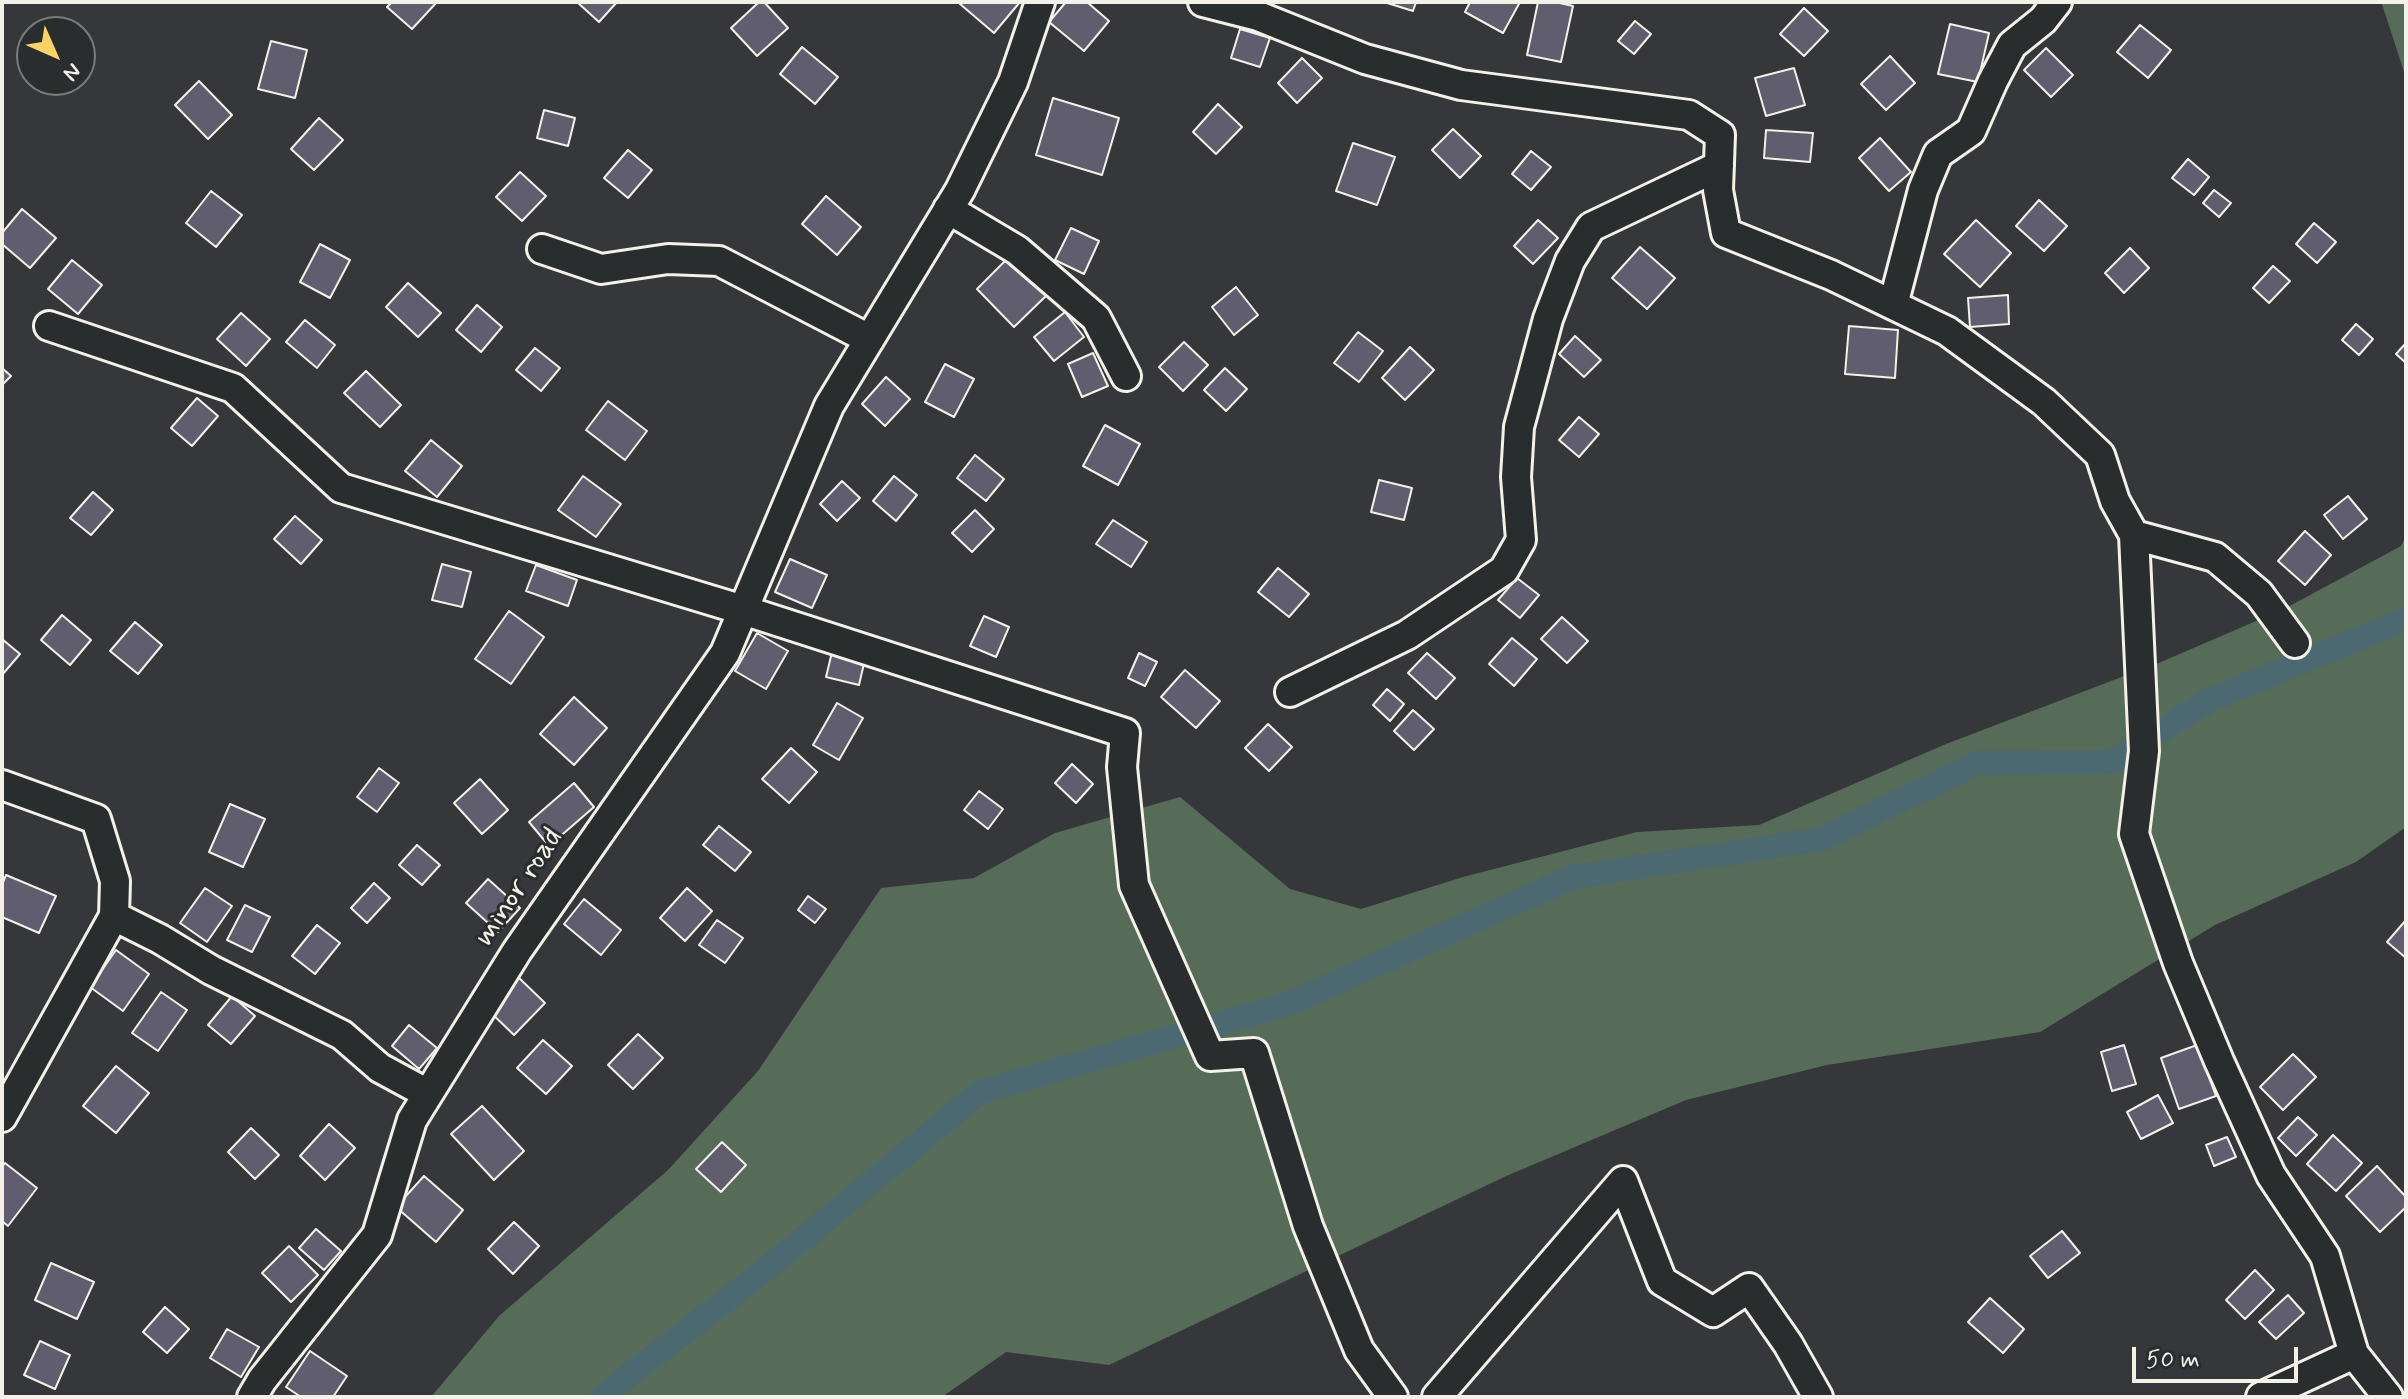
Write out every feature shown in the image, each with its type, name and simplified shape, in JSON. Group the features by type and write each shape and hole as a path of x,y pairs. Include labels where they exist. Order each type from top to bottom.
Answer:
{"street":[{"name":"minor road","path":"252,1397 262,1380 377,1235 412,1120 517,951 725,653 829,406 948,209 1013,82 1040,2"},
{"path":"1203,2 1258,16 1365,59 1461,85 1689,115 1720,135 1718,190 1726,233 1831,275 1947,331 2044,402 2100,455 2115,501 2134,535 2144,742 2134,834 2162,921 2219,1061 2271,1175 2325,1256 2354,1354 2388,1397"},
{"path":"1893,305 1923,190 1938,154 1971,131 2012,45 2043,20 2057,2"},
{"path":"1290,692 1407,635 1504,570 1521,540 1516,477 1519,427 1548,319 1570,261 1591,227 1719,166"},
{"path":"948,209 1017,250 1096,318 1126,376"},
{"path":"542,249 601,269 668,259 719,261 869,339"},
{"path":"49,326 233,388 341,488 743,610 1125,733 1122,767 1134,885 1201,1037 1254,1053 1308,1226 1359,1350 1393,1397"},
{"path":"2134,535 2215,557 2259,594 2295,643"},
{"path":"2,785 96,819 115,881 114,916 2,1117"},
{"path":"114,916 211,970 342,1035 380,1068 428,1094"},
{"path":"1437,1397 1623,1181 1662,1281 1713,1312 1749,1288 1788,1344 1818,1397"},
{"path":"2261,1397 2354,1354"}],"green space":[{"path":"2406,2 2406,78 2382,4"},
{"path":"2406,536 2406,827 2356,862 2215,925 2040,1032 1827,1065 1686,1100 1504,1177 1109,1365 1006,1352 942,1397 431,1397 499,1316 668,1170 758,1071 881,888 974,878 1055,833 1180,797 1290,889 1361,909 1463,877 1637,832 1759,825 1946,744 2161,662 2284,609 2401,546"}],"building":[{"path":"392,2 437,2 412,29 387,7"},
{"path":"577,2 617,2 599,22"},
{"path":"759,2 764,2 788,28 757,56 731,28"},
{"path":"1020,2 994,33 960,4"},
{"path":"1066,2 1087,2 1109,21 1084,51 1049,22"},
{"path":"1384,2 1416,2 1413,11"},
{"path":"1470,2 1520,2 1503,33 1465,12"},
{"path":"1538,2 1573,6 1561,62 1527,55"},
{"path":"1804,8 1828,31 1804,56 1780,34"},
{"path":"1635,21 1651,34 1634,54 1618,41"},
{"path":"1950,24 1989,33 1978,82 1938,74"},
{"path":"2140,25 2171,50 2148,78 2117,52"},
{"path":"1240,29 1270,38 1260,67 1231,58"},
{"path":"271,41 307,50 295,98 258,89"},
{"path":"802,47 838,77 815,104 780,74"},
{"path":"2046,48 2073,75 2051,97 2024,70"},
{"path":"1890,56 1915,83 1886,110 1861,84"},
{"path":"1302,58 1322,78 1297,103 1278,83"},
{"path":"1794,68 1805,105 1766,116 1755,78"},
{"path":"199,81 232,115 208,139 175,105"},
{"path":"1053,98 1119,118 1102,175 1036,155"},
{"path":"1218,104 1242,127 1216,154 1193,132"},
{"path":"544,110 575,118 568,146 537,138"},
{"path":"319,118 343,140 314,170 291,149"},
{"path":"1453,129 1481,156 1460,178 1432,150"},
{"path":"1766,130 1813,133 1810,162 1764,158"},
{"path":"1880,138 1911,172 1889,191 1859,158"},
{"path":"1353,143 1395,157 1377,205 1336,191"},
{"path":"628,150 652,170 628,198 604,178"},
{"path":"1531,151 1551,167 1531,190 1512,174"},
{"path":"2188,159 2209,177 2194,195 2172,178"},
{"path":"520,172 546,196 522,221 496,197"},
{"path":"2214,190 2231,203 2219,217 2203,203"},
{"path":"211,191 242,215 216,247 186,223"},
{"path":"826,196 861,227 837,255 802,224"},
{"path":"2039,200 2067,226 2044,251 2016,226"},
{"path":"22,209 56,238 30,268 2,244 2,233"},
{"path":"1538,220 1558,238 1533,264 1514,246"},
{"path":"1976,220 2011,253 1980,287 1944,254"},
{"path":"2314,223 2336,242 2317,263 2296,244"},
{"path":"1071,228 1099,241 1084,274 1055,260"},
{"path":"320,244 350,260 330,298 300,282"},
{"path":"1640,247 1675,278 1647,309 1612,278"},
{"path":"2130,248 2149,268 2124,293 2105,273"},
{"path":"1012,254 1049,293 1014,327 977,289"},
{"path":"72,260 102,285 78,314 48,289"},
{"path":"2273,266 2290,281 2269,303 2253,288"},
{"path":"408,283 441,313 418,337 386,307"},
{"path":"1236,287 1258,315 1234,335 1212,307"},
{"path":"2008,295 2009,324 1970,327 1968,298"},
{"path":"477,305 502,327 481,352 456,330"},
{"path":"1065,312 1084,337 1054,361 1034,337"},
{"path":"241,313 270,339 246,366 217,339"},
{"path":"305,320 335,345 317,368 286,342"},
{"path":"2356,324 2373,339 2359,355 2342,340"},
{"path":"1849,326 1898,330 1895,378 1845,374"},
{"path":"1358,332 1383,351 1359,382 1334,363"},
{"path":"1575,336 1601,360 1584,377 1559,354"},
{"path":"1184,342 1208,365 1183,391 1159,367"},
{"path":"2406,343 2406,363 2396,354"},
{"path":"1410,347 1434,370 1405,400 1382,378"},
{"path":"535,348 560,368 541,391 516,370"},
{"path":"1093,353 1108,386 1082,397 1068,364"},
{"path":"945,364 974,379 954,417 925,402"},
{"path":"2,368 11,376 2,385"},
{"path":"1225,368 1247,389 1226,411 1204,390"},
{"path":"366,371 401,405 380,427 344,393"},
{"path":"886,377 910,399 885,426 862,404"},
{"path":"197,398 218,416 192,446 171,428"},
{"path":"608,401 647,431 625,460 586,430"},
{"path":"1579,417 1599,434 1579,457 1559,440"},
{"path":"1105,425 1140,444 1118,485 1083,466"},
{"path":"431,440 462,466 437,497 405,471"},
{"path":"975,455 1004,479 986,501 957,478"},
{"path":"583,476 621,504 596,537 558,510"},
{"path":"894,476 917,495 896,521 873,501"},
{"path":"1379,480 1412,488 1404,520 1371,512"},
{"path":"842,481 860,498 837,521 820,504"},
{"path":"93,492 113,510 91,535 70,518"},
{"path":"2348,496 2367,519 2343,539 2324,515"},
{"path":"975,510 994,529 972,552 952,533"},
{"path":"295,516 322,540 301,564 274,539"},
{"path":"1113,520 1147,542 1131,567 1096,544"},
{"path":"2305,531 2331,555 2305,585 2278,561"},
{"path":"790,559 827,575 812,608 775,592"},
{"path":"442,564 471,572 462,607 432,600"},
{"path":"536,565 577,580 568,606 526,591"},
{"path":"1278,568 1309,594 1289,617 1258,592"},
{"path":"1517,578 1539,595 1520,618 1498,600"},
{"path":"509,611 544,637 511,684 475,659"},
{"path":"62,615 91,640 70,665 41,640"},
{"path":"984,616 1009,627 996,657 970,646"},
{"path":"1562,617 1588,641 1567,663 1541,639"},
{"path":"135,622 162,645 138,674 110,651"},
{"path":"757,633 788,651 766,689 735,671"},
{"path":"1512,638 1537,659 1514,686 1489,664"},
{"path":"2,639 20,654 2,675"},
{"path":"832,652 865,659 859,685 826,677"},
{"path":"1139,653 1157,662 1145,686 1128,678"},
{"path":"1427,653 1455,678 1436,699 1408,673"},
{"path":"1185,670 1220,701 1196,728 1161,697"},
{"path":"1387,689 1404,704 1390,721 1373,705"},
{"path":"574,697 607,728 574,765 540,734"},
{"path":"837,703 863,718 839,760 813,745"},
{"path":"1413,710 1434,729 1414,750 1394,731"},
{"path":"1268,724 1292,747 1269,771 1245,748"},
{"path":"791,748 817,772 789,803 762,779"},
{"path":"1072,764 1093,784 1076,803 1055,783"},
{"path":"379,768 399,783 377,812 357,797"},
{"path":"480,779 508,810 482,834 454,803"},
{"path":"574,783 594,807 549,846 529,822"},
{"path":"979,791 1003,809 988,829 964,810"},
{"path":"230,804 265,819 243,867 209,852"},
{"path":"719,826 751,852 735,871 703,845"},
{"path":"417,845 440,865 422,885 399,865"},
{"path":"6,875 56,896 39,933 2,917 2,885"},
{"path":"488,879 520,908 498,932 466,903"},
{"path":"374,883 390,898 367,923 351,908"},
{"path":"205,888 232,906 207,942 180,923"},
{"path":"687,888 712,911 685,941 660,918"},
{"path":"808,896 826,909 815,923 798,910"},
{"path":"584,899 621,930 601,955 564,924"},
{"path":"245,905 270,917 252,952 227,940"},
{"path":"717,920 743,938 725,963 699,945"},
{"path":"2406,920 2406,958 2387,942"},
{"path":"317,925 340,943 315,974 292,956"},
{"path":"116,950 149,974 123,1011 90,987"},
{"path":"517,976 545,1003 514,1035 486,1008"},
{"path":"161,992 187,1010 158,1051 132,1033"},
{"path":"232,996 255,1016 231,1044 208,1025"},
{"path":"409,1025 437,1048 419,1069 392,1046"},
{"path":"638,1034 663,1058 633,1089 608,1065"},
{"path":"543,1040 572,1066 546,1094 517,1068"},
{"path":"2124,1045 2136,1084 2112,1091 2101,1052"},
{"path":"2197,1045 2216,1096 2179,1109 2161,1058"},
{"path":"2293,1054 2316,1077 2283,1110 2260,1087"},
{"path":"116,1066 149,1093 116,1133 83,1106"},
{"path":"2158,1095 2173,1123 2141,1139 2127,1112"},
{"path":"482,1106 524,1151 494,1180 451,1134"},
{"path":"2298,1117 2317,1135 2296,1156 2278,1138"},
{"path":"329,1124 355,1148 325,1180 300,1156"},
{"path":"251,1128 279,1155 255,1179 228,1152"},
{"path":"2333,1135 2362,1163 2336,1191 2307,1164"},
{"path":"2227,1137 2236,1157 2214,1166 2206,1145"},
{"path":"722,1142 746,1165 721,1192 696,1169"},
{"path":"5,1163 37,1188 8,1226 2,1221 2,1167"},
{"path":"2377,1166 2406,1197 2406,1207 2380,1232 2346,1196"},
{"path":"424,1176 463,1210 436,1242 396,1207"},
{"path":"514,1222 539,1246 513,1274 488,1249"},
{"path":"316,1229 341,1251 324,1270 299,1248"},
{"path":"2062,1231 2080,1253 2048,1278 2030,1256"},
{"path":"289,1246 318,1275 291,1302 262,1273"},
{"path":"51,1263 94,1282 77,1319 35,1300"},
{"path":"2255,1270 2274,1290 2245,1319 2226,1300"},
{"path":"2288,1295 2304,1313 2276,1339 2259,1322"},
{"path":"1990,1298 2024,1329 2003,1353 1968,1322"},
{"path":"165,1307 189,1329 167,1353 143,1332"},
{"path":"227,1329 259,1347 241,1377 210,1358"},
{"path":"40,1341 70,1355 55,1389 24,1375"},
{"path":"310,1351 347,1376 333,1397 301,1397 286,1387"}],"waterway":[{"path":"601,1397 775,1262 980,1092 1288,1004 1573,877 1822,839 1977,763 2112,762 2210,700 2406,619"}]}
